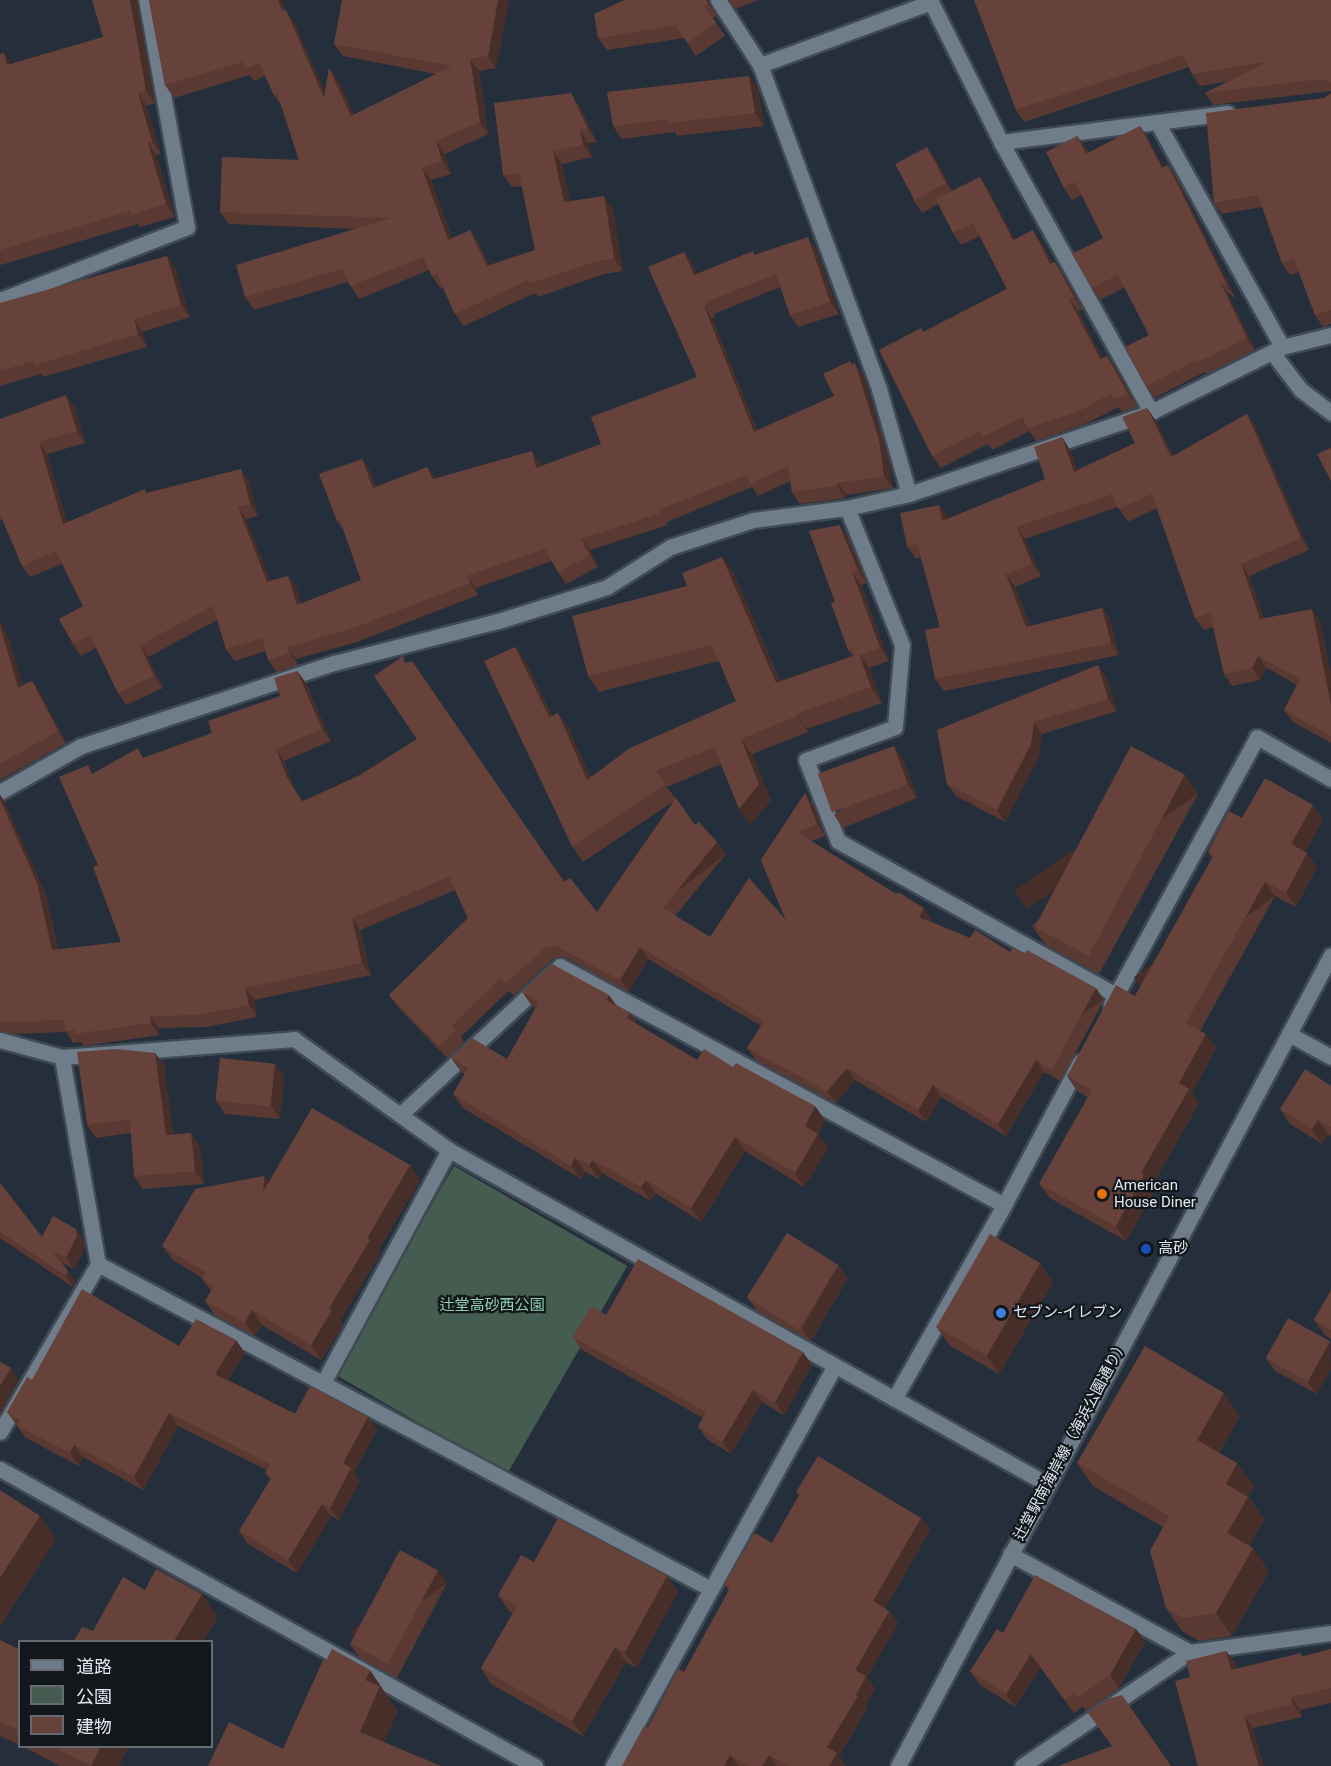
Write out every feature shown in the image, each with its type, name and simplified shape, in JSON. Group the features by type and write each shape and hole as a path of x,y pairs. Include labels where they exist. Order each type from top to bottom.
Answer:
{"street":[{"path":"0,300 187,227 146,0"},
{"path":"718,0 760,65 879,389 909,494"},
{"path":"760,65 931,2 1001,142 1151,411"},
{"path":"1001,142 1238,112"},
{"path":"1157,122 1277,350 1301,390 1331,413"},
{"path":"0,792 81,746 334,663 498,621 607,587 670,547 753,520 848,508 909,494 1151,411 1277,350 1331,334"},
{"path":"848,508 902,645 895,728 806,760 838,841 1116,995"},
{"path":"1104,1016 1257,737 1331,778"},
{"name":"辻堂駅南海岸線（海浜公園通り）","path":"898,1766 1331,956"},
{"path":"401,1114 560,966 1004,1205"},
{"path":"1289,1034 1331,1057"},
{"path":"0,1040 62,1057 294,1039 449,1150 1047,1484"},
{"path":"894,1398 1004,1205 1088,1048"},
{"path":"0,1432 98,1264 62,1057"},
{"path":"323,1383 449,1150"},
{"path":"98,1264 711,1589"},
{"path":"613,1766 835,1366"},
{"path":"0,1468 536,1766"},
{"path":"1010,1554 1190,1652"},
{"path":"1022,1766 1190,1652 1331,1633"}],"green space":[{"name":"辻堂高砂西公園","path":"454,1166 627,1266 507,1474 334,1374"}],"building":[{"path":"92,0 130,0 146,91 138,93 152,141 148,143 166,204 131,215 130,211 0,250 0,54 4,53 7,65 103,37"},
{"path":"149,0 278,0 282,11 286,10 324,98 329,68 351,116 452,66 334,44 342,0 498,0 488,56 470,59 480,122 436,141 442,161 422,168 448,240 470,230 487,266 535,250 519,173 503,175 494,103 571,93 588,129 580,130 583,145 553,151 564,202 604,196 614,258 529,284 528,280 455,314 437,274 432,276 423,257 350,286 342,269 245,297 236,265 391,218 220,212 222,157 299,160 277,93 274,95 259,63 246,69 243,62 165,85"},
{"path":"624,0 706,0 708,4 704,6 716,23 688,43 675,25 598,38 594,14"},
{"path":"974,0 1331,0 1331,83 1322,79 1205,93 1269,61 1192,74 1183,55 1016,110"},
{"path":"749,76 755,113 668,123 668,119 613,126 607,92"},
{"path":"1331,93 1331,310 1315,315 1294,259 1282,263 1258,195 1214,203 1206,113 1324,98"},
{"path":"1140,126 1162,168 1168,165 1228,287 1219,280 1247,338 1146,386 1125,347 1149,335 1118,275 1092,288 1072,254 1103,238 1075,182 1064,188 1046,152 1077,136 1086,154"},
{"path":"927,147 946,183 914,200 895,164"},
{"path":"980,177 1013,240 1033,230 1050,264 1055,262 1074,297 1069,299 1100,359 1107,356 1128,394 1113,399 1111,394 1077,412 1027,428 1023,417 983,437 980,431 932,456 879,350 921,328 923,332 1007,289 973,223 953,233 936,199"},
{"path":"808,237 830,302 790,315 776,274 706,302 707,305 704,306 754,432 834,396 823,374 850,361 852,365 855,363 879,440 884,476 792,492 788,466 750,484 746,475 659,510 660,513 581,539 590,555 558,572 545,549 467,576 470,583 348,630 287,647 290,653 268,660 262,638 226,649 213,606 140,645 154,676 118,693 90,635 73,644 59,619 83,606 56,551 22,566 0,514 0,419 66,395 77,431 39,442 63,524 145,489 146,493 241,469 250,504 238,507 267,582 288,576 297,605 361,580 340,520 337,521 319,474 362,459 373,488 427,467 433,479 532,451 536,468 601,444 591,417 697,377 648,267 684,252 694,275 753,251 754,255"},
{"path":"167,256 181,305 134,319 138,334 35,365 33,361 0,371 0,303"},
{"path":"1147,408 1171,457 1247,414 1301,538 1241,564 1260,619 1312,609 1331,706 1331,736 1284,710 1300,679 1258,656 1252,668 1224,674 1210,613 1195,618 1152,494 1119,509 1112,494 1017,527 1032,564 1006,574 1026,627 1102,608 1111,643 935,679 925,630 940,627 917,544 907,546 900,513 939,505 942,521 1045,479 1034,447 1062,437 1074,472 1135,443 1122,417"},
{"path":"1331,448 1331,481 1317,454"},
{"path":"839,525 858,570 852,572 880,648 860,655 855,655 852,648 848,650 831,603 835,602 809,531"},
{"path":"722,557 776,683 859,654 871,687 796,714 797,716 741,739 759,784 739,809 714,747 656,771 665,784 572,846 484,661 515,647 549,717 558,713 587,780 630,748 736,701 712,645 588,676 572,616 687,586 682,573"},
{"path":"0,626 18,688 32,681 58,731 0,764"},
{"path":"403,656 405,663 412,661 564,882 570,878 597,912 676,798 695,825 699,822 717,842 663,908 710,937 749,878 786,920 761,860 805,793 817,824 797,832 896,894 898,892 924,908 919,917 970,938 975,930 1010,952 1013,947 1024,954 1027,950 1096,988 1052,1069 1036,1060 998,1124 933,1085 918,1110 847,1068 827,1091 747,1048 764,1021 640,947 620,980 556,946 546,947 506,983 500,979 451,1027 456,1030 439,1046 389,995 468,918 449,877 352,918 362,963 245,988 249,1005 198,1015 150,1016 151,1023 75,1034 75,1030 65,1031 64,1020 0,1021 0,799 37,883 52,950 121,942 93,867 98,865 59,777 88,765 92,774 138,748 143,758 212,733 208,721 280,696 274,678 297,671 322,729 276,749 287,778 302,802 360,775 417,739 374,676"},
{"path":"1098,665 1108,699 1034,722 1031,744 997,810 947,784 937,730"},
{"path":"894,746 908,785 832,812 818,774"},
{"path":"1131,746 1185,775 1089,956 1035,927"},
{"path":"1265,778 1313,805 1291,844 1307,853 1286,893 1265,882 1186,1023 1206,1034 1179,1083 1189,1089 1141,1173 1144,1175 1116,1226 1039,1184 1092,1090 1067,1076 1116,985 1135,996 1214,855 1208,852 1229,811 1242,818"},
{"path":"552,964 609,995 606,1000 630,1013 627,1018 697,1060 704,1049 733,1067 736,1063 815,1106 805,1126 818,1134 795,1173 735,1137 691,1208 646,1180 641,1187 593,1160 589,1165 575,1158 571,1166 453,1094 468,1068 451,1058 472,1038 507,1059 539,1002 522,992"},
{"path":"116,1049 155,1053 166,1135 191,1133 195,1171 134,1176 130,1119 87,1125 77,1052"},
{"path":"220,1058 275,1064 270,1107 216,1101"},
{"path":"1305,1069 1331,1086 1331,1127 1318,1120 1312,1129 1280,1109"},
{"path":"312,1108 410,1165 367,1238 370,1240 329,1308 332,1310 311,1345 252,1310 245,1322 205,1301 214,1286 202,1279 206,1272 162,1246 195,1189 264,1176 263,1192"},
{"path":"0,1183 42,1237 53,1216 76,1229 77,1236 66,1257 51,1250 68,1271 65,1275 0,1232"},
{"path":"787,1233 839,1265 798,1330 747,1297"},
{"path":"990,1234 1040,1263 987,1356 936,1327"},
{"path":"638,1259 803,1352 775,1402 753,1390 722,1442 698,1427 706,1412 573,1337 591,1306 606,1315"},
{"path":"82,1289 179,1346 196,1319 236,1340 215,1374 295,1414 310,1386 368,1417 343,1463 351,1468 330,1508 322,1504 288,1560 239,1531 272,1477 265,1473 270,1464 169,1413 134,1477 74,1445 70,1453 17,1426 20,1420 7,1412 27,1377 32,1380"},
{"path":"1331,1290 1331,1330 1314,1320"},
{"path":"1288,1318 1330,1341 1308,1382 1266,1358"},
{"path":"1145,1346 1224,1393 1197,1440 1237,1463 1226,1484 1248,1497 1227,1533 1253,1548 1216,1613 1183,1618 1166,1608 1150,1551 1169,1516 1077,1463"},
{"path":"0,1362 11,1368 0,1386"},
{"path":"818,1456 921,1518 873,1601 889,1611 855,1670 866,1676 856,1695 858,1696 827,1747 837,1753 829,1766 788,1766 769,1755 762,1766 748,1766 730,1755 724,1766 622,1766 644,1726 648,1728 678,1669 684,1672 730,1588 724,1584 755,1533 772,1543 800,1494 796,1492"},
{"path":"0,1490 40,1516 0,1578"},
{"path":"558,1518 667,1576 625,1652 615,1647 572,1721 481,1668 517,1606 498,1595 521,1555 534,1562"},
{"path":"400,1550 438,1570 388,1664 350,1644"},
{"path":"156,1569 202,1594 175,1640 75,1640 82,1627 93,1631 123,1577 145,1590"},
{"path":"1035,1575 1136,1629 1110,1675 1077,1698 1074,1693 1065,1700 1031,1654 1006,1694 970,1671 997,1629 1003,1633"},
{"path":"0,1640 18,1649 18,1730 0,1721"},
{"path":"332,1649 370,1670 365,1680 380,1686 360,1732 441,1766 208,1766 229,1722 283,1749 323,1660 326,1661"},
{"path":"1331,1649 1331,1688 1291,1697 1293,1704 1244,1716 1259,1766 1198,1766 1175,1681 1190,1677 1186,1661 1226,1651 1231,1670 1301,1653 1302,1657"},
{"path":"1122,1695 1171,1766 1058,1766 1112,1746 1088,1713 1108,1699"},
{"path":"55,1748 100,1748 91,1766"}],"place":[{"name":"American House Diner","path":"1102,1194"},
{"name":"高砂","path":"1146,1249"},
{"name":"セブン-イレブン","path":"1001,1313"}]}
